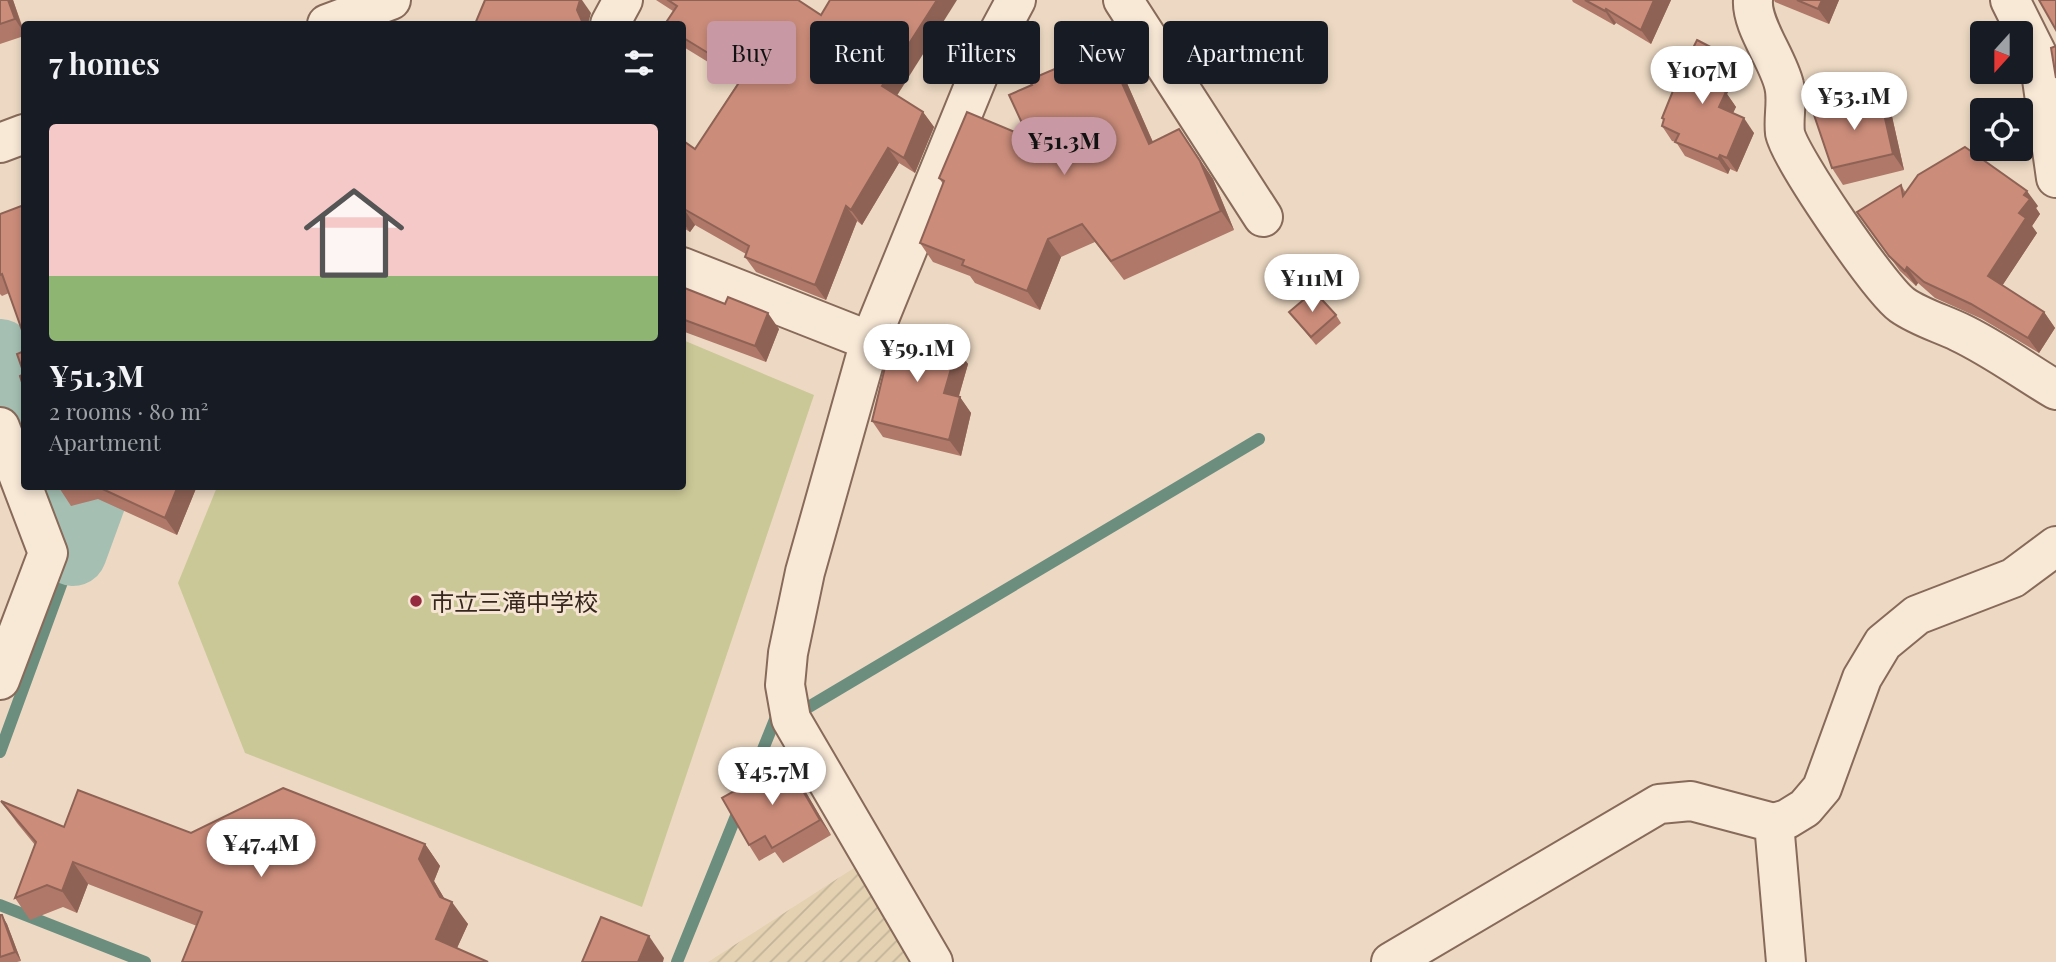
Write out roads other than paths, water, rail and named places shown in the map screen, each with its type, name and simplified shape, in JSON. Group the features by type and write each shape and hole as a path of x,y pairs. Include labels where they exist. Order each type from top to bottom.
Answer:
{"street":[{"path":"335,21 391,0"},
{"path":"612,21 623,0"},
{"path":"933,962 791,719 785,685 788,653 805,572 870,341 987,54 1016,0"},
{"path":"1123,0 1263,217"},
{"path":"1753,0 1755,17 1785,87 1785,135 1815,189 1864,260 1898,302 1912,312 1977,341 2056,390"},
{"path":"2010,0 2047,53 2056,178"},
{"path":"0,143 21,135"},
{"path":"686,269 870,341"},
{"path":"0,427 21,482"},
{"path":"0,680 48,553 24,490"},
{"path":"1391,962 1659,804 1691,801 1774,823 1805,808 1822,788 1862,678 1883,643 1917,614 2013,578 2056,546"},
{"path":"1774,823 1786,962"}],"waterway":[{"path":"0,353 21,412"},
{"path":"807,708 1259,439"},
{"path":"50,490 73,552 96,490"},
{"path":"0,752 73,552"},
{"path":"677,962 776,717"},
{"path":"0,905 145,962"}],"place":[{"name":"市立三滝中学校","path":"416,601"}]}
